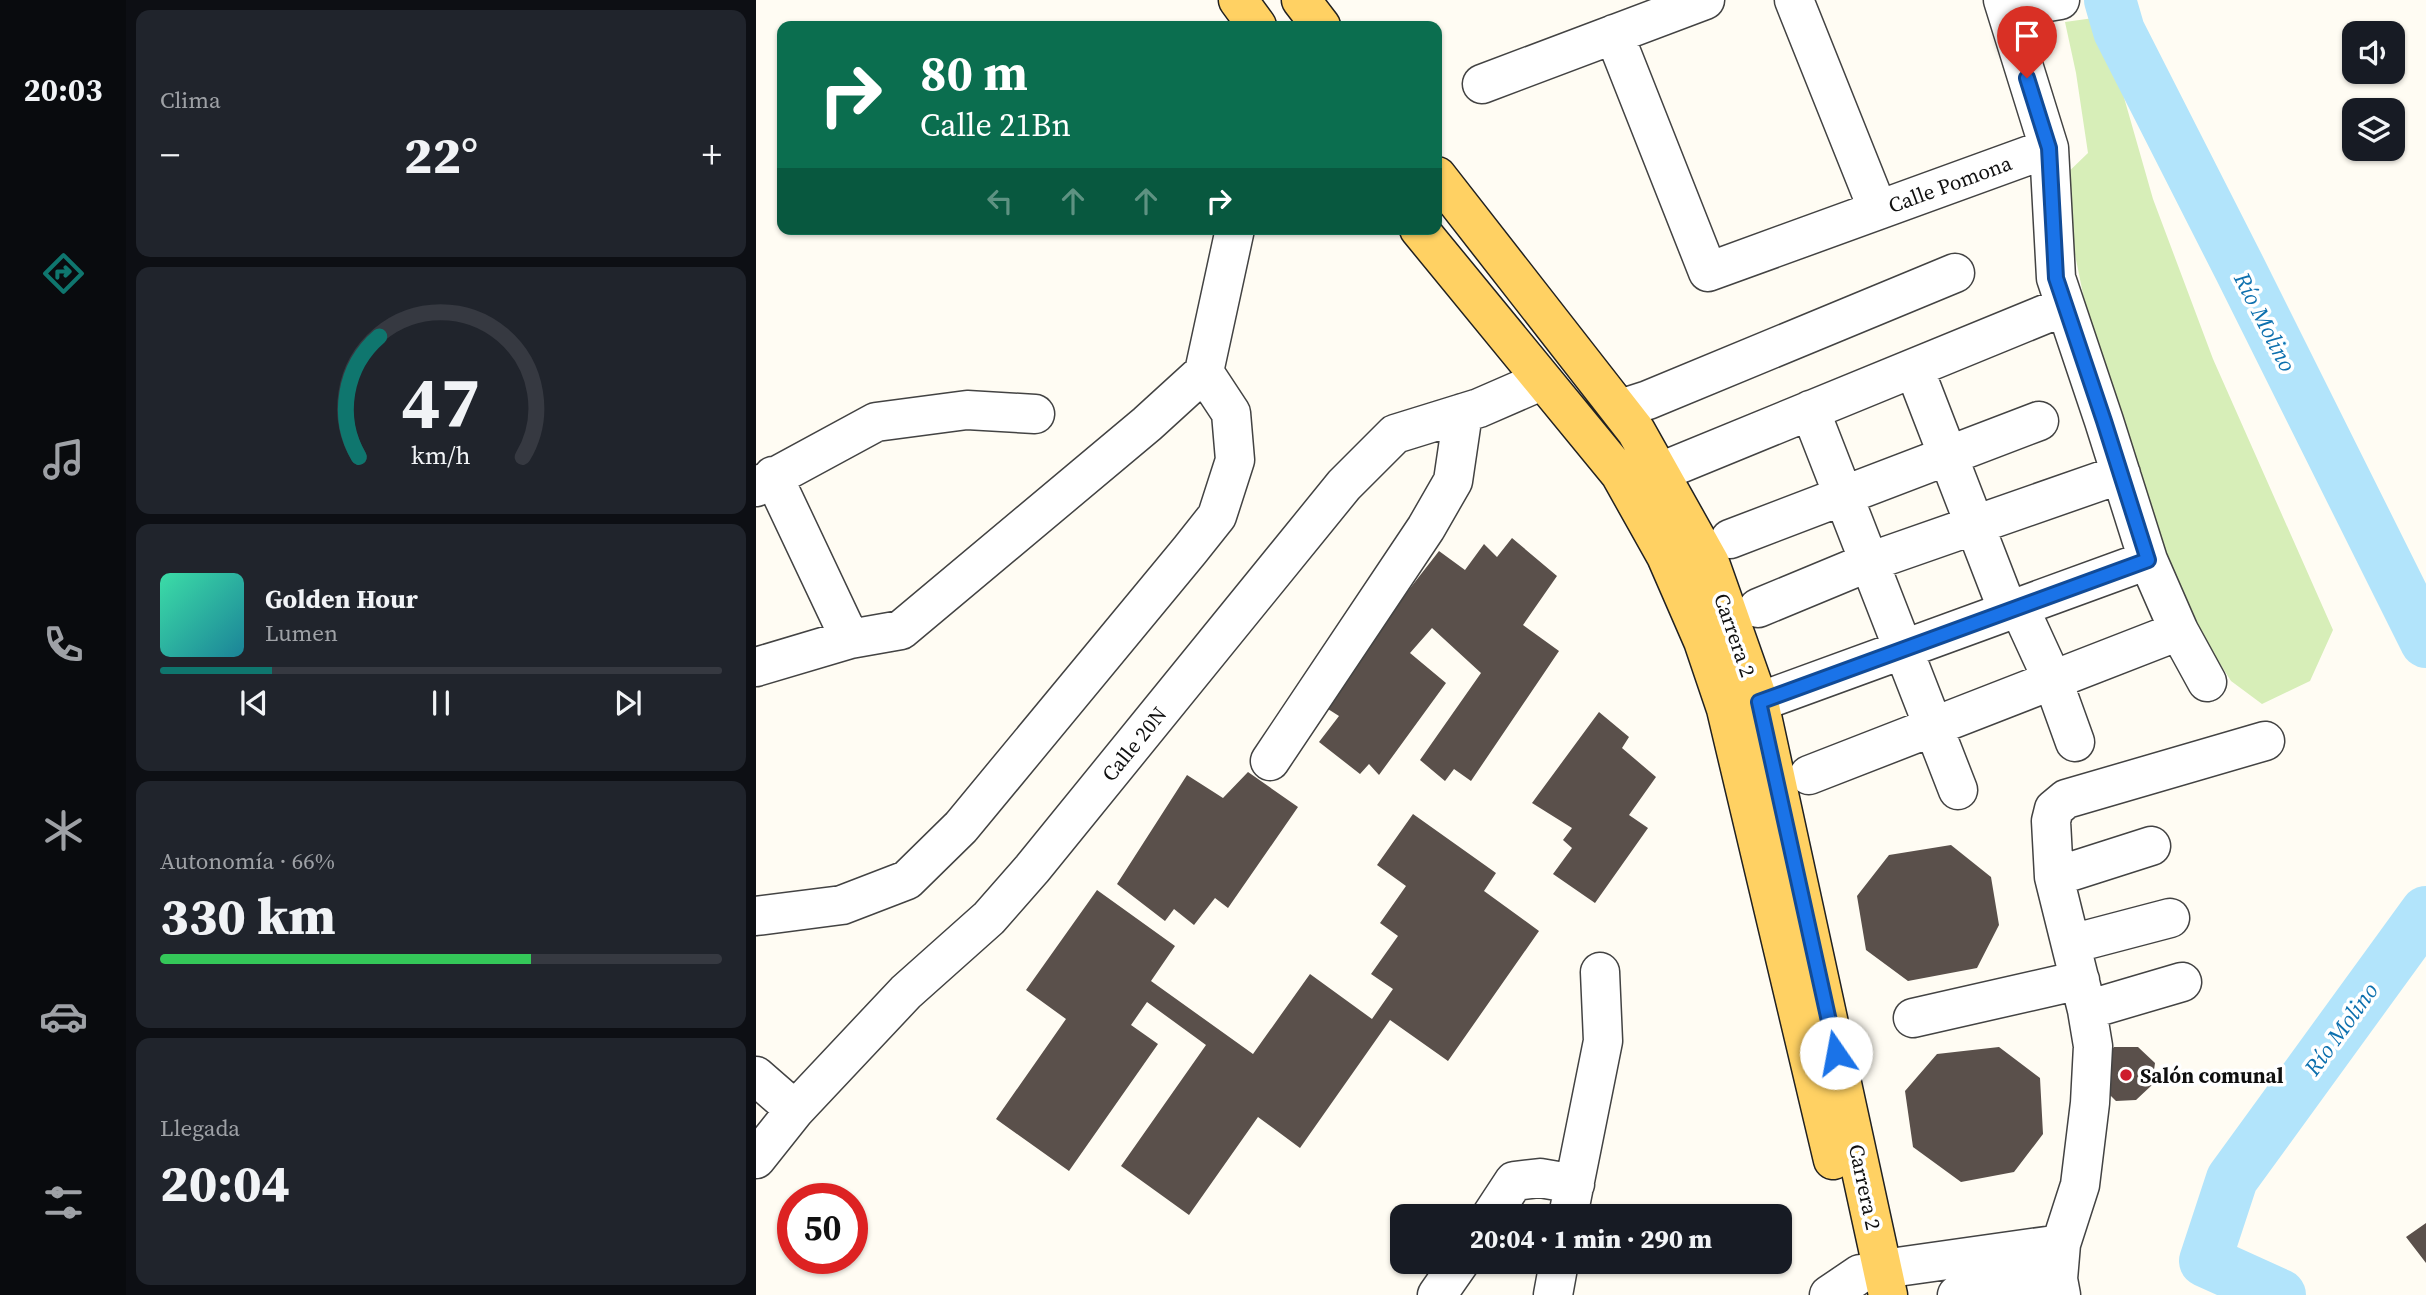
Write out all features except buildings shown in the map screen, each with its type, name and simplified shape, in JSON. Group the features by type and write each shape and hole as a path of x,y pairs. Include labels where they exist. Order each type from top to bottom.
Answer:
{"main road":[{"path":"1238,0 1253,21"},
{"path":"1301,0 1317,21"},
{"name":"Carrera 2","path":"1442,182 1636,431 1710,563 1759,702 1865,1286"},
{"name":"Carrera 2","path":"1424,235 1620,474 1667,556 1703,641 1726,709 1865,1286"}],"street":[{"path":"1482,84 1705,0"},
{"name":"Calle Pomona","path":"1794,0 1878,210 2049,148"},
{"path":"2058,0 2004,4 2049,148 2056,278 2148,560 2179,632 2207,682"},
{"path":"1614,34 1708,272 1878,210"},
{"path":"756,667 850,639 901,631 1205,372 1234,235"},
{"path":"1620,409 1648,400 1955,273"},
{"path":"1660,472 2065,306"},
{"path":"1914,368 1975,525 2013,609 2053,681 2075,742"},
{"path":"756,916 842,905 907,880 961,827 1197,542 1217,516 1235,460 1231,413 1205,372"},
{"name":"Calle 20N","path":"756,1158 795,1110 906,992 989,918 1032,869 1344,485 1395,434 1479,408 1541,380"},
{"path":"850,639 765,482 876,422 967,410 1035,414"},
{"path":"1810,410 1958,790"},
{"path":"1270,761 1426,528 1453,481 1463,413"},
{"path":"1730,538 2039,421"},
{"path":"1758,608 1869,562 2121,474"},
{"path":"1759,702 2148,560"},
{"path":"1809,775 2179,632"},
{"path":"2060,1273 2080,1185 2090,1103 2093,1046 2054,877 2051,821 2054,809 2066,799 2265,741"},
{"path":"2054,877 2151,846"},
{"path":"2079,978 2170,918"},
{"path":"1498,1204 1514,1181 1540,1178 1572,1200 1603,1041 1600,972"},
{"path":"1913,1017 2079,978 2182,982"},
{"path":"756,1076 795,1110"},
{"path":"1865,1286 2060,1273"},
{"path":"1956,1295 2060,1273"},
{"path":"1437,1295 1452,1274"},
{"path":"1553,1295 1557,1274"}],"green space":[{"path":"2101,17 2153,199 2213,359 2333,630 2310,681 2262,704 2231,681 2197,625 2160,544 2088,319 2060,180 2088,153 2065,22"}],"waterway":[{"name":"Río Molino","path":"2110,0 2119,31 2426,642"},
{"name":"Río Molino","path":"2280,1295 2205,1261 2232,1179 2426,912"}],"place":[{"name":"Salón comunal","path":"2126,1075"}],"route":[{"path":"1836,1053 1759,702 2148,560 2056,278 2049,148 2027,78"}]}
